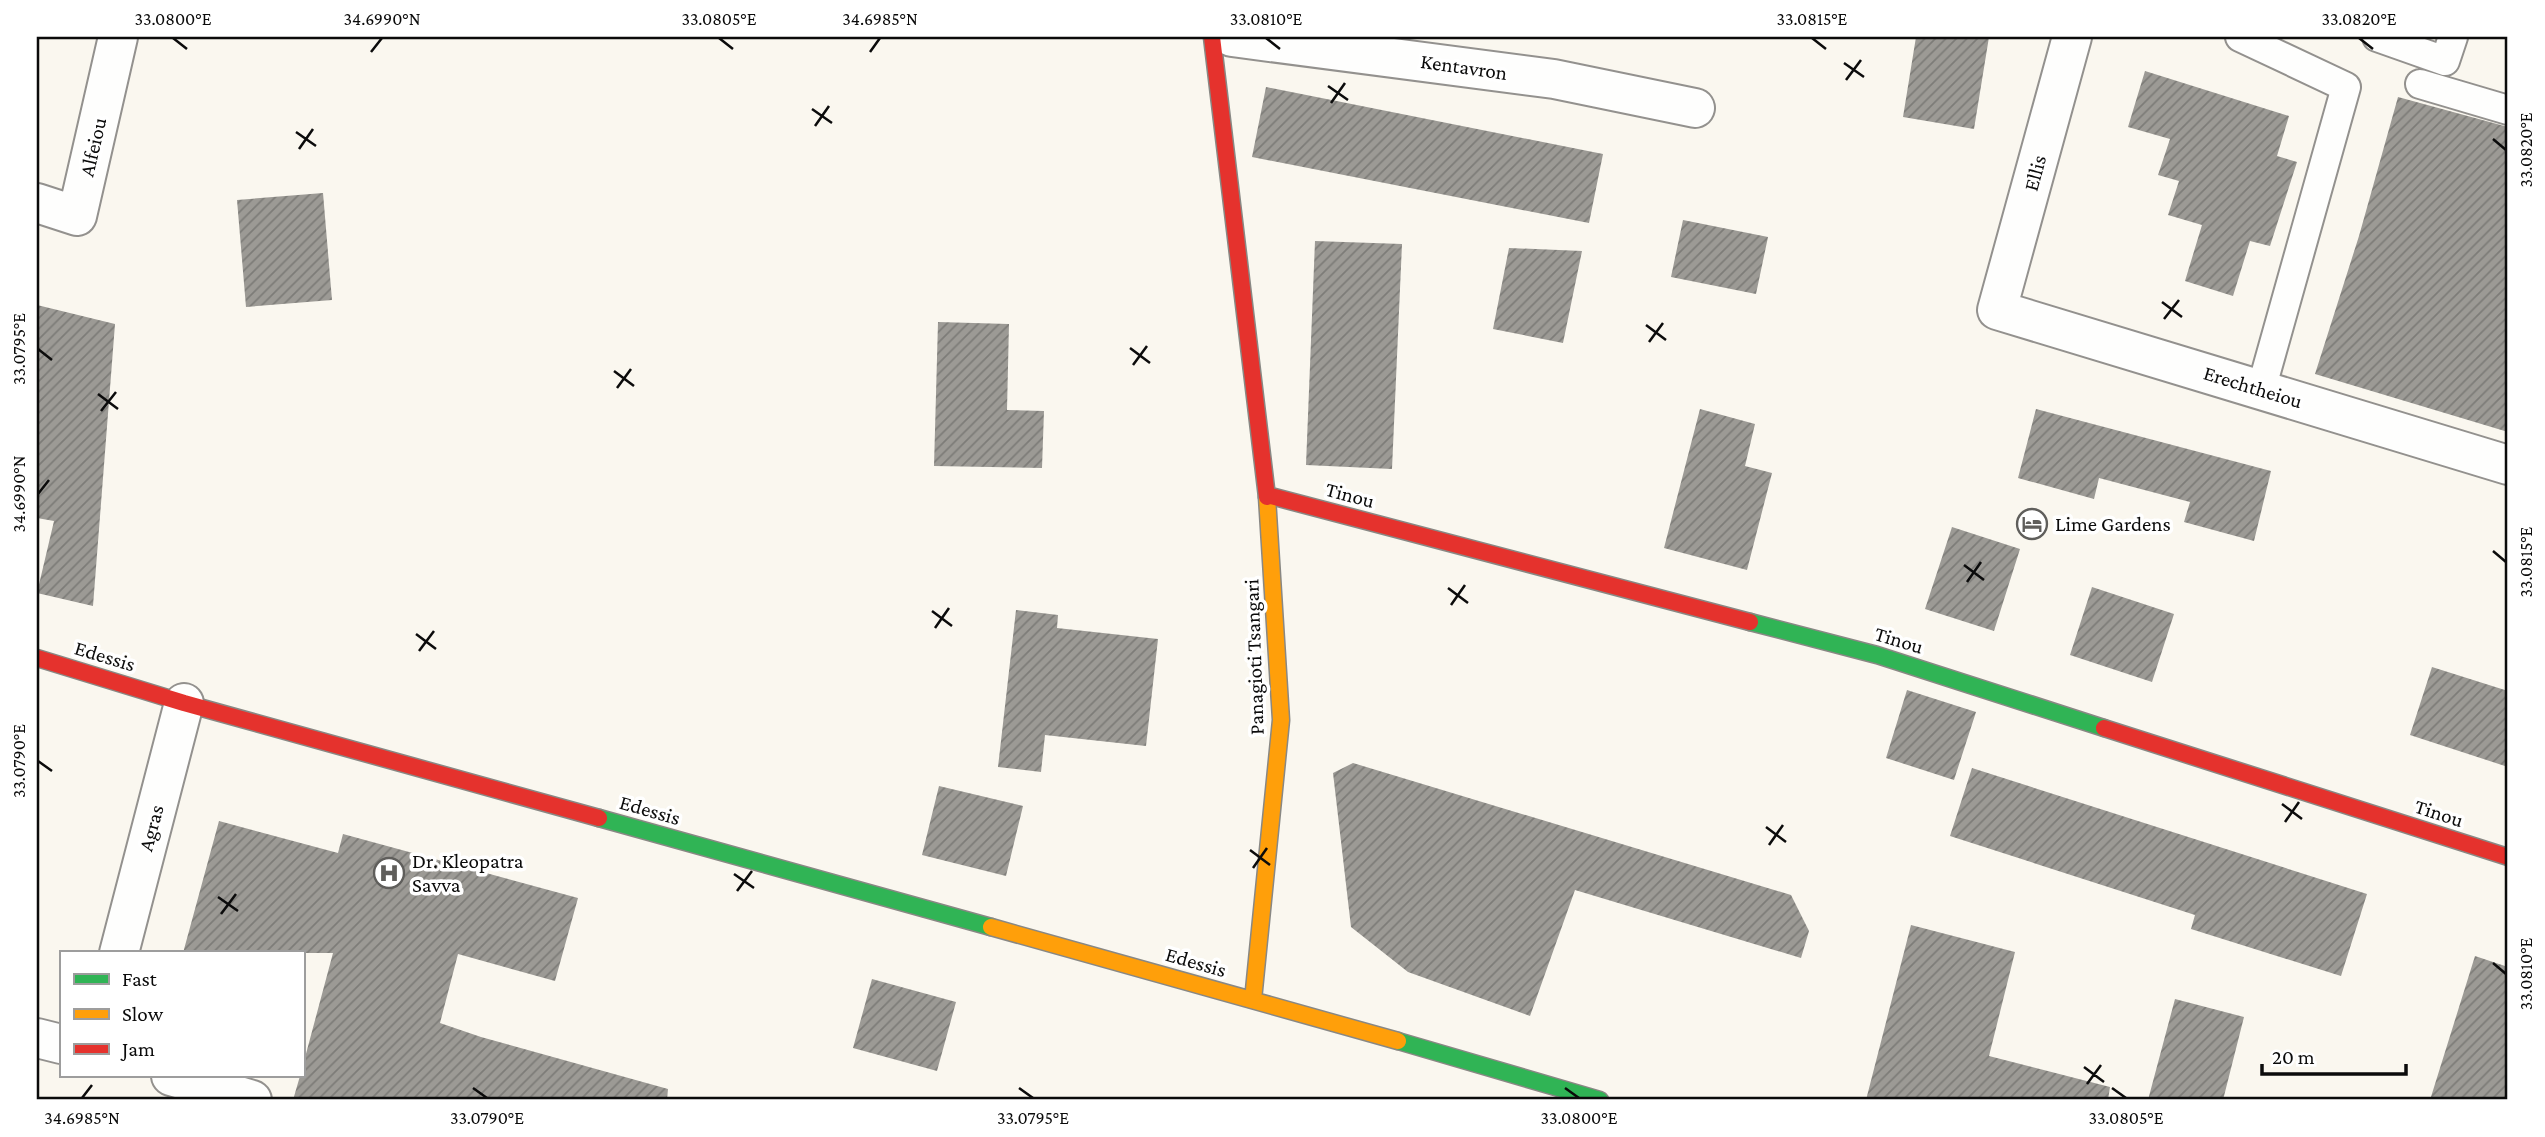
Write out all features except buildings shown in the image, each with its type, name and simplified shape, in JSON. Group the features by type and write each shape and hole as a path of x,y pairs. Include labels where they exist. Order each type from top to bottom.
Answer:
{"street":[{"name":"Alfeiou","path":"37,203 77,216 118,37"},
{"name":"Panagioti Tsangari","path":"1212,37 1267,495 1281,720 1253,1000"},
{"name":"Kentavron","path":"1232,37 1554,79 1695,108"},
{"name":"Ellis","path":"1997,310 2072,37"},
{"name":"Erechtheiou","path":"1997,310 2508,465"},
{"name":"Tinou","path":"1267,495 1877,655 2508,857"},
{"name":"Edessis","path":"37,657 184,703 1253,1000"},
{"name":"Agras","path":"120,951 184,703"},
{"path":"1253,1000 1600,1100"},
{"path":"37,1038 60,1044"},
{"path":"178,1078 252,1100"}],"lane":[{"path":"2240,37 2346,87 2261,390"},
{"path":"2378,37 2445,61 2453,37"},
{"path":"2420,84 2508,110"}],"traffic: fast":[{"path":"1750,622 1877,655 2104,728"},
{"path":"599,818 991,927"},
{"path":"1398,1041 1600,1100"}],"traffic: slow":[{"path":"1253,1000 1281,720 1267,497"},
{"path":"991,927 1398,1041"}],"traffic: jam":[{"path":"1212,37 1267,497"},
{"path":"1267,495 1750,622"},
{"path":"37,658 184,703 599,818"},
{"path":"2104,728 2508,857"}],"place":[{"name":"Lime Gardens","path":"2032,524"},
{"name":"Dr. Kleopatra Savva","path":"389,873"}]}
